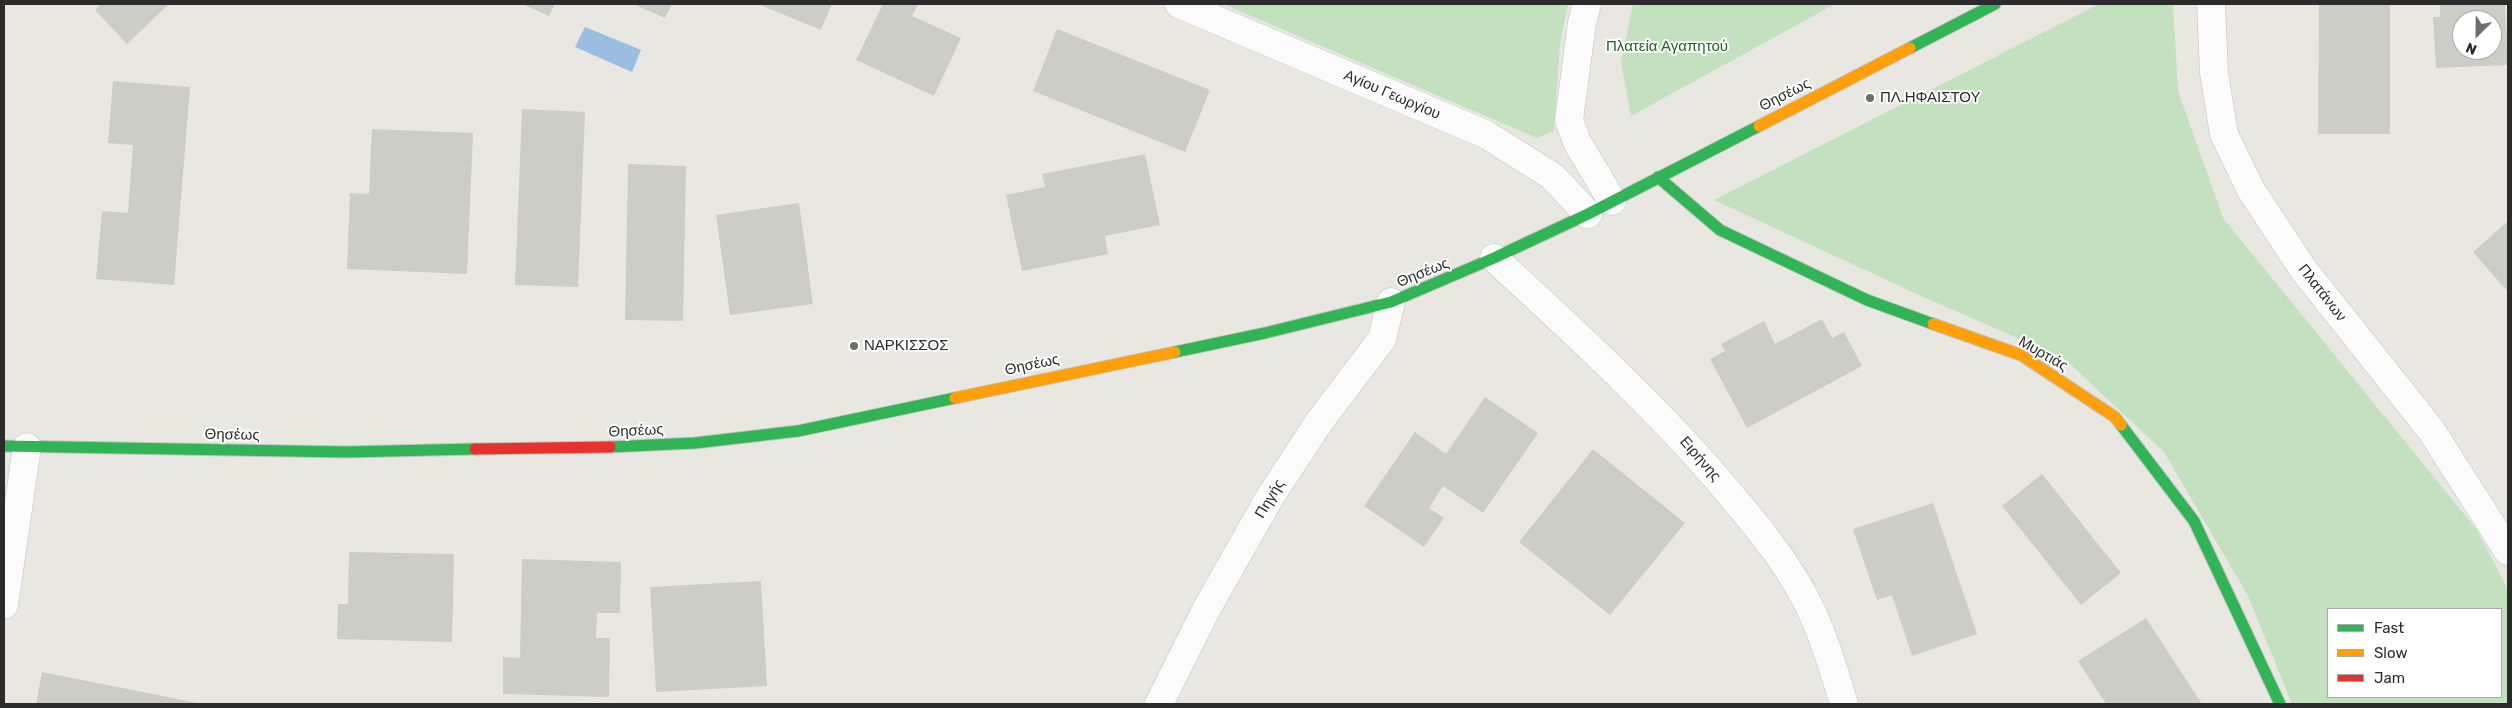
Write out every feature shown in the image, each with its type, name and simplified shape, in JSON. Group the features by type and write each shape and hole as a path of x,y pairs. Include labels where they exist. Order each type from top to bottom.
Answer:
{"main road":[{"name":"Θησέως","path":"15,446 347,452 598,448 695,443 798,431 1265,332 1391,302 1494,258 1588,214 1995,4"},
{"name":"Μυρτιάς","path":"1658,177 1720,230 1867,300 2021,355 2116,417 2194,521 2280,704"}],"street":[{"name":"Αγίου Γεωργίου","path":"1179,4 1485,134 1552,176 1588,214"},
{"path":"1587,4 1569,120 1577,142 1612,201"},
{"name":"Πλατάνων","path":"2211,4 2214,73 2224,134 2251,190 2303,269 2431,430 2508,551"},
{"name":"Ειρήνης","path":"1494,258 1588,345 1678,433 1751,520 1805,598 1825,641 1844,704"},
{"name":"Πηγής","path":"1159,704 1207,608 1270,497 1319,422 1382,339 1391,302"},
{"path":"4,605 15,446"}],"green space":[{"path":"1223,4 1568,4 1560,43 1554,131 1537,138"},
{"name":"Πλατεία Αγαπητού","path":"1633,4 1835,4 1631,116 1621,62"},
{"path":"2099,4 2173,4 2178,91 2223,218 2477,530 2508,590 2508,704 2292,704 2248,596 2164,452 2065,359 1919,295 1714,200"}],"water":[{"path":"585,27 641,50 632,72 575,47"}],"building":[{"path":"101,4 169,4 127,44 95,10"},
{"path":"522,4 555,4 549,16"},
{"path":"633,4 672,4 665,18"},
{"path":"758,4 832,4 821,30"},
{"path":"883,4 918,4 912,16 961,38 934,96 856,60"},
{"path":"2319,4 2390,4 2390,134 2318,134"},
{"path":"2440,4 2505,4 2508,65 2436,68 2433,17 2440,17"},
{"path":"1057,29 1210,90 1185,152 1033,91"},
{"path":"113,81 190,87 174,285 96,279 102,211 128,213 133,145 108,143"},
{"path":"522,109 585,112 578,287 515,285"},
{"path":"372,129 473,133 467,274 347,269 350,193 369,194"},
{"path":"1145,154 1160,225 1105,236 1108,254 1022,271 1006,195 1045,187 1042,174"},
{"path":"628,164 686,166 683,321 625,320"},
{"path":"799,203 813,304 730,315 716,215"},
{"path":"2508,221 2508,292 2473,252"},
{"path":"1822,319 1832,338 1844,332 1862,366 1747,428 1710,359 1725,351 1721,344 1764,321 1775,344"},
{"path":"1485,397 1538,433 1483,513 1443,486 1429,508 1444,518 1424,547 1364,506 1415,432 1446,454"},
{"path":"1593,449 1685,523 1610,615 1519,542"},
{"path":"2042,474 2121,573 2081,605 2002,506"},
{"path":"1933,503 1977,634 1912,656 1892,595 1877,600 1853,529"},
{"path":"349,552 454,554 452,642 337,639 338,604 348,604"},
{"path":"522,559 621,562 620,613 597,613 596,638 610,638 609,697 503,694 503,657 520,658"},
{"path":"761,581 767,686 656,692 650,587"},
{"path":"2146,618 2202,704 2106,704 2078,661"},
{"path":"42,672 198,703 198,704 36,704"}],"traffic: fast":[{"path":"1910,48 1995,4"},
{"path":"1175,352 1265,333 1391,302 1494,258 1588,214 1759,126"},
{"path":"1658,177 1720,230 1867,300 1933,324"},
{"path":"610,447 695,443 798,431 955,398"},
{"path":"2121,425 2194,521 2280,704"},
{"path":"4,446 347,452 475,449"}],"traffic: slow":[{"path":"1759,126 1910,48"},
{"path":"1933,324 2021,355 2115,417 2121,425"},
{"path":"955,398 1175,352"}],"traffic: jam":[{"path":"475,449 610,447"}],"place":[{"name":"ΠΛ.ΗΦΑΙΣΤΟΥ","path":"1870,98"},
{"name":"ΝΑΡΚΙΣΣΟΣ","path":"854,346"}]}
